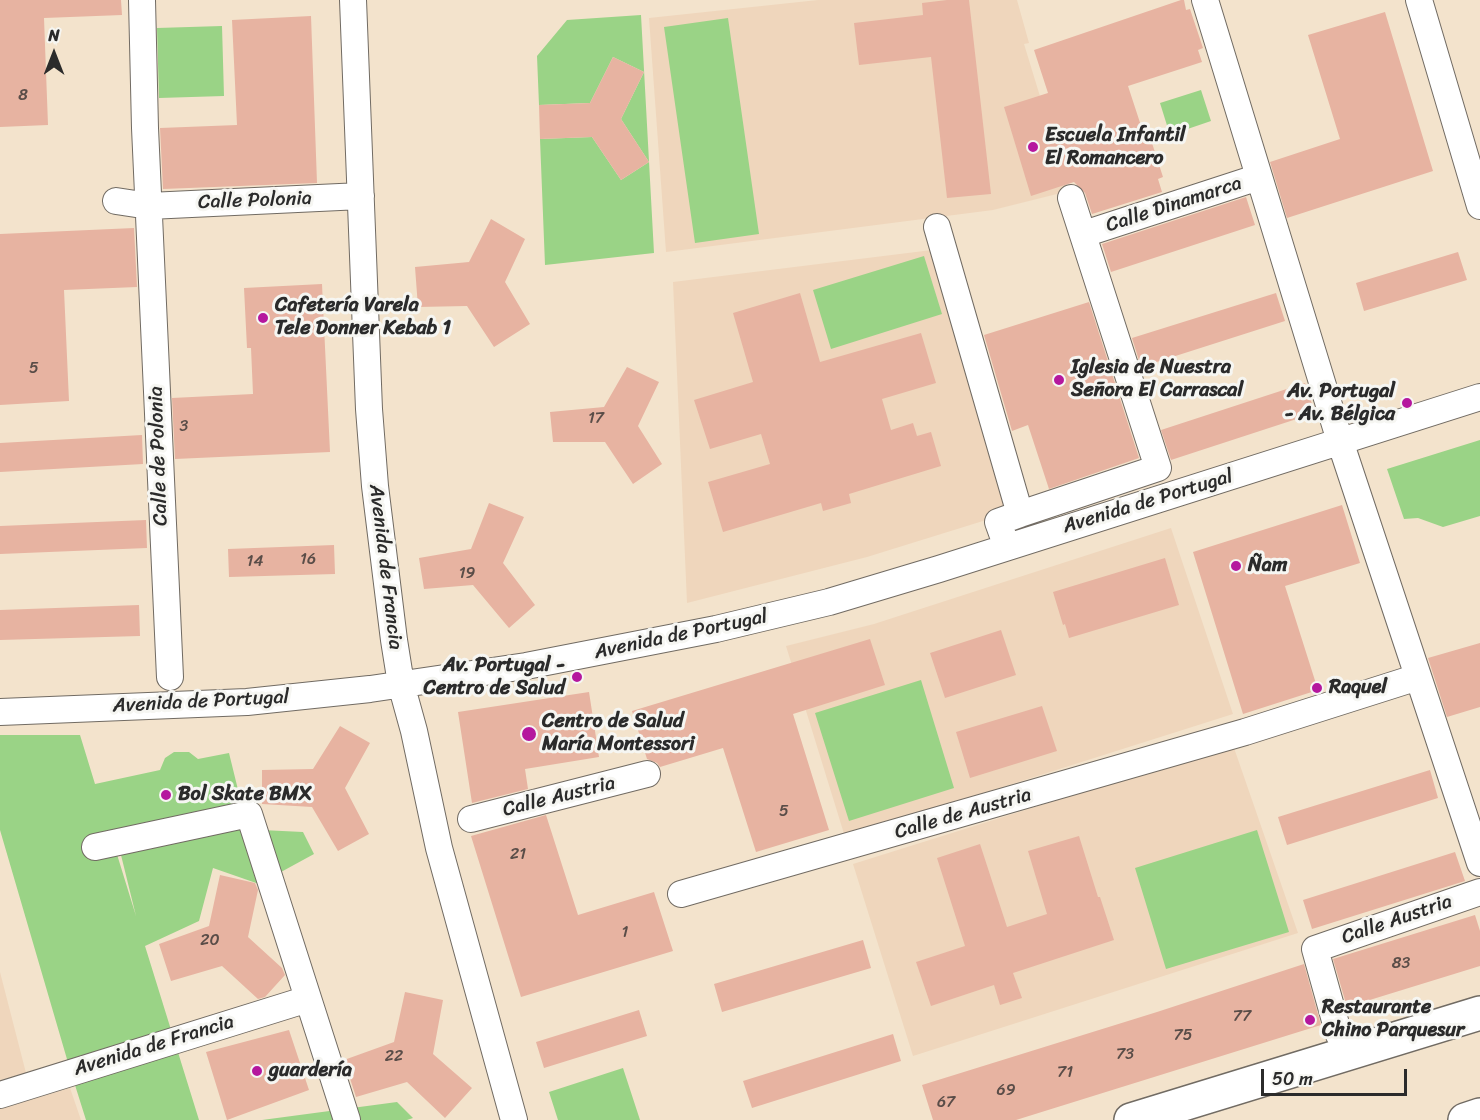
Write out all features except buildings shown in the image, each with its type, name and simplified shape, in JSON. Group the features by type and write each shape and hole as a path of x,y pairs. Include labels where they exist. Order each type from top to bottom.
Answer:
{"main road":[{"path":"1131,1120 1480,1013"},
{"path":"1465,1120 1480,1115"}],"street":[{"path":"142,0 149,206"},
{"name":"Avenida de Francia","path":"353,0 369,410 375,486 401,684 414,731 439,848 514,1120"},
{"name":"Calle Dinamarca","path":"1084,234 1259,177 1205,0"},
{"path":"1419,0 1480,206"},
{"path":"1259,177 1340,441 1480,863"},
{"name":"Calle Polonia","path":"116,201 149,206 361,196"},
{"path":"1007,546 999,522 1158,468 1071,198"},
{"name":"Calle de Polonia","path":"149,206 170,677"},
{"path":"937,227 1020,514"},
{"name":"Avenida de Portugal","path":"0,712 247,702 401,684 526,666 716,629 829,602 1480,397"},
{"name":"Calle de Austria","path":"681,894 1245,732 1418,677"},
{"name":"Calle Austria","path":"471,819 647,774"},
{"path":"95,847 249,814 347,1120"},
{"name":"Calle Austria","path":"1340,1035 1315,949 1480,892"},
{"name":"Avenida de Francia","path":"0,1095 308,999"}],"shaded area":[{"path":"818,0 1017,0 1029,43 1024,44 1069,191 993,210 666,252 649,18"},
{"path":"932,250 1012,512 867,557 687,603 673,282"},
{"path":"1171,528 1233,714 845,837 786,646 874,624"},
{"path":"1233,745 1298,933 913,1056 853,864"},
{"path":"0,972 26,1073 0,1080"},
{"path":"70,1088 81,1120 0,1120 0,1109"}],"green space":[{"path":"641,15 654,253 545,265 540,139 592,137 621,180 649,162 621,119 644,72 613,57 590,103 539,105 537,56 567,20"},
{"path":"728,18 759,234 695,243 664,27"},
{"path":"222,26 224,96 159,98 157,28"},
{"path":"1201,90 1211,121 1170,135 1160,103"},
{"path":"924,256 942,314 831,349 813,290"},
{"path":"1480,440 1480,516 1443,527 1418,518 1404,519 1387,469"},
{"path":"921,680 954,788 849,821 815,713"},
{"path":"0,735 80,735 95,784 160,770 165,758 174,752 189,752 198,759 229,753 242,806 111,835 136,916 121,855 220,828 303,832 314,854 259,884 213,868 199,921 145,946 199,1120 86,1120 0,830"},
{"path":"1257,830 1289,932 1166,969 1135,868"},
{"path":"623,1068 640,1120 558,1120 549,1092"},
{"path":"397,1102 413,1118 407,1120 262,1120"}],"place":[{"name":"Escuela Infantil El Romancero","path":"1033,147"},
{"name":"Cafetería Varela Tele Donner Kebab 1","path":"263,318"},
{"name":"Iglesia de Nuestra Señora El Carrascal","path":"1059,380"},
{"name":"Av. Portugal - Av. Bélgica","path":"1407,403"},
{"name":"Ñam","path":"1236,566"},
{"name":"Av. Portugal - Centro de Salud","path":"577,677"},
{"name":"Raquel","path":"1317,688"},
{"name":"Centro de Salud María Montessori","path":"529,734"},
{"name":"Bol Skate BMX","path":"166,795"},
{"name":"Restaurante Chino Parquesur","path":"1310,1020"},
{"name":"guardería","path":"257,1071"}]}
